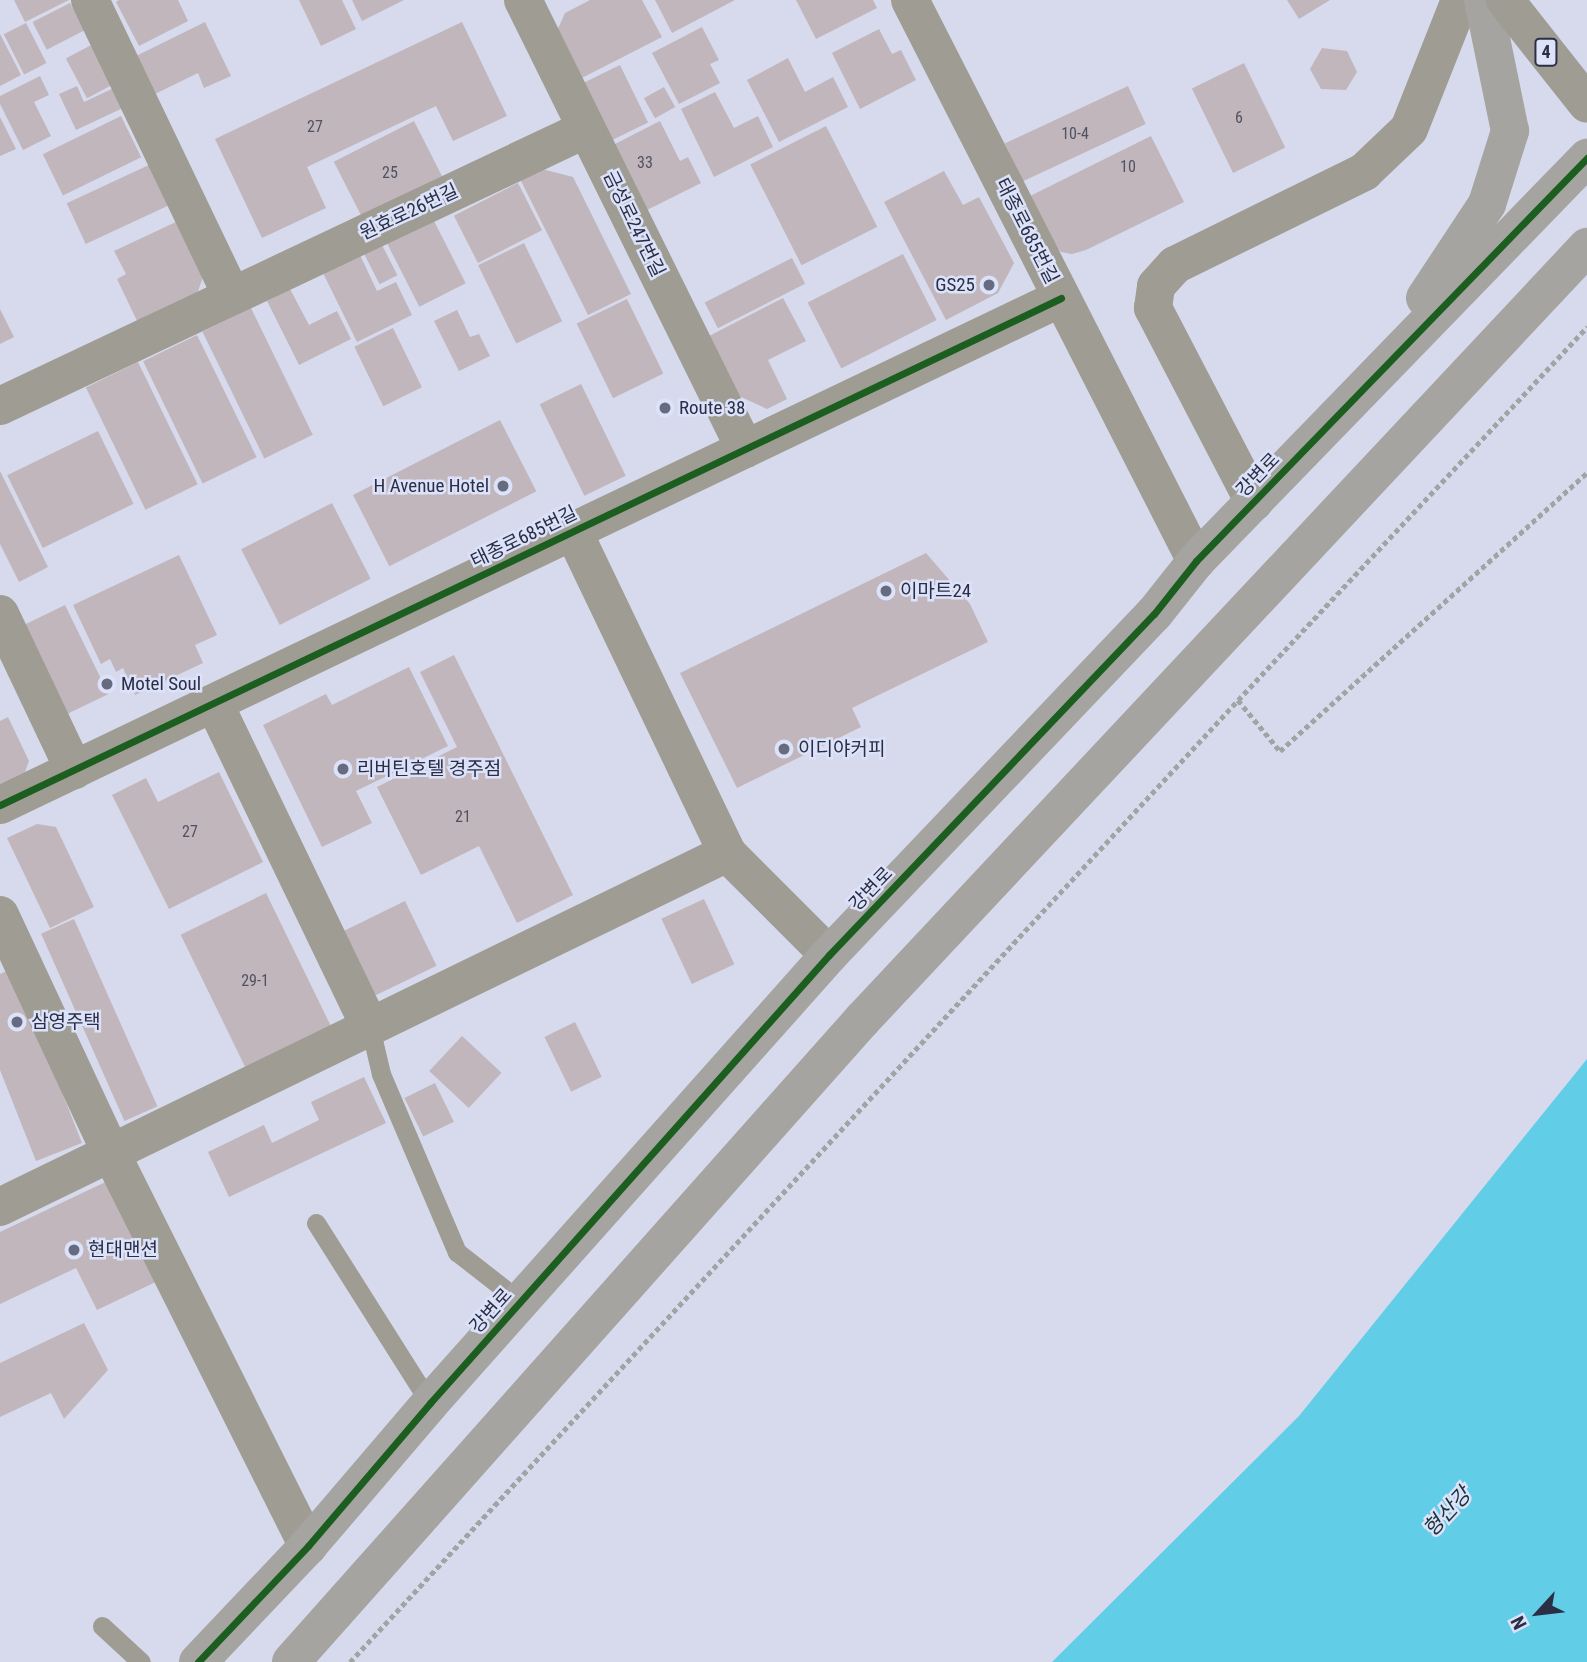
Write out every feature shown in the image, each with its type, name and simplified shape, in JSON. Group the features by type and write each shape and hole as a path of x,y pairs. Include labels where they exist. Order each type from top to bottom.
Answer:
{"main road":[{"name":"4","path":"1505,0 1587,104"}],"street":[{"path":"90,0 232,296"},
{"name":"태종로685번길","path":"0,805 1061,298 910,0"},
{"path":"1254,502 1187,379 1153,308 1156,286 1175,265 1364,172 1409,129 1460,0"},
{"path":"1400,351 1403,323 1438,282 1487,204 1510,131 1483,0"},
{"name":"금성로247번길","path":"526,1 586,129 745,449"},
{"name":"원효로26번길","path":"0,406 586,129"},
{"name":"강변로","path":"198,1662 308,1545 430,1403 830,956 1154,614 1196,561 1587,158"},
{"path":"291,1662 862,1020 1587,247"},
{"path":"1061,298 1196,561"},
{"path":"573,531 727,853 830,956"},
{"path":"0,614 74,770"},
{"path":"214,703 370,1027"},
{"path":"0,1208 727,853"},
{"path":"0,915 111,1153 308,1545"}],"lane":[{"path":"370,1027 381,1074 457,1252 521,1302"},
{"path":"316,1223 430,1403"},
{"path":"102,1626 141,1662"}],"path":[{"path":"350,1662 1238,699 1587,327"},
{"path":"1238,699 1280,751 1587,473"}],"water":[{"name":"형산강","path":"1587,1059 1587,1662 1052,1662 1299,1416"}],"building":[{"path":"14,0 69,0 25,22"},
{"path":"178,0 188,21 139,46 116,2"},
{"path":"299,0 342,0 356,29 321,46"},
{"path":"352,0 404,0 362,21"},
{"path":"590,0 642,0 662,37 574,82 553,40 565,13"},
{"path":"655,0 735,0 672,33"},
{"path":"796,0 873,0 877,8 816,39"},
{"path":"1287,0 1330,0 1299,19"},
{"path":"70,3 84,31 47,50 33,22"},
{"path":"205,22 231,76 204,88 198,73 155,94 136,56"},
{"path":"462,22 507,116 453,141 436,106 307,167 326,208 262,238 215,139"},
{"path":"26,23 46,63 24,74 4,34"},
{"path":"702,27 719,60 710,64 720,83 679,104 652,53"},
{"path":"879,29 892,54 901,50 916,80 860,109 832,53"},
{"path":"0,34 21,75 0,86"},
{"path":"95,43 116,83 87,98 66,58"},
{"path":"1322,48 1347,51 1357,72 1346,90 1321,89 1310,69"},
{"path":"788,58 805,92 833,77 848,107 779,142 747,80"},
{"path":"1244,63 1285,147 1233,173 1192,88"},
{"path":"620,65 648,123 610,141 582,83"},
{"path":"40,76 49,95 34,102 51,136 23,150 0,104 0,96"},
{"path":"77,86 84,102 116,87 125,107 76,130 59,94"},
{"path":"1128,86 1146,124 1022,182 1005,143"},
{"path":"664,87 675,107 655,118 644,98"},
{"path":"715,92 734,128 758,116 773,147 714,177 681,109"},
{"path":"121,116 141,157 63,195 43,154"},
{"path":"0,117 16,149 0,156"},
{"path":"414,121 447,185 366,226 334,162"},
{"path":"660,121 680,161 688,157 701,183 641,213 609,147"},
{"path":"826,126 877,227 802,265 750,165"},
{"path":"1151,136 1184,202 1086,250 1072,254 1061,252 1051,243 1028,197"},
{"path":"151,164 170,205 86,244 67,203"},
{"path":"542,169 573,177 631,294 588,315 520,179"},
{"path":"944,171 963,205 979,197 1014,263 998,293 946,320 884,202"},
{"path":"518,183 542,230 478,263 454,216"},
{"path":"433,219 466,283 419,307 387,243"},
{"path":"178,221 204,274 196,297 139,325 117,279 126,274 114,251"},
{"path":"524,243 562,321 516,344 478,265"},
{"path":"382,245 397,275 380,284 364,254"},
{"path":"903,254 937,320 841,369 808,303"},
{"path":"360,255 377,291 396,282 412,315 357,342 323,273"},
{"path":"792,258 805,284 718,328 705,302"},
{"path":"290,289 309,325 337,311 351,339 299,365 267,301"},
{"path":"783,298 806,341 768,360 787,399 767,409 739,396 709,336"},
{"path":"627,299 663,374 613,398 577,324"},
{"path":"251,308 313,435 264,458 202,332"},
{"path":"0,309 14,337 0,344"},
{"path":"457,310 470,337 479,334 490,356 459,371 434,321"},
{"path":"393,328 422,387 383,406 354,347"},
{"path":"197,335 257,457 203,484 143,361"},
{"path":"138,362 198,484 145,510 86,387"},
{"path":"581,384 626,476 584,496 540,404"},
{"path":"500,420 536,491 389,566 353,495"},
{"path":"98,431 134,504 43,548 7,475"},
{"path":"0,471 48,567 19,582 0,544"},
{"path":"332,503 371,579 280,625 241,549"},
{"path":"926,553 970,604 988,642 852,708 861,727 737,788 680,673"},
{"path":"179,555 217,635 195,645 203,663 135,695 123,668 116,672 110,659 101,664 73,605"},
{"path":"65,605 108,694 59,718 16,629"},
{"path":"454,655 573,895 517,923 479,846 421,875 377,787 457,747 420,672"},
{"name":"리버틴호텔 경주점","path":"409,667 448,746 356,791 372,823 322,847 263,725 326,694 332,705"},
{"path":"8,717 29,761 25,772 0,784 0,721"},
{"path":"219,772 263,862 169,909 112,795 146,778 158,802"},
{"path":"37,824 56,827 94,907 50,928 7,838"},
{"path":"266,893 331,1026 245,1068 181,935"},
{"path":"704,899 734,964 692,984 661,919"},
{"path":"405,901 437,966 369,999 338,934"},
{"path":"74,919 157,1106 124,1121 41,934"},
{"name":"삼영주택","path":"13,968 82,1143 36,1161 0,1070 0,974"},
{"path":"575,1022 602,1077 571,1092 544,1037"},
{"path":"462,1036 501,1073 469,1108 429,1071"},
{"path":"364,1077 386,1123 229,1197 208,1152 264,1125 272,1143 319,1120 311,1102"},
{"path":"435,1083 454,1122 423,1137 404,1098"},
{"name":"현대맨션","path":"114,1178 162,1279 97,1310 76,1268 0,1304 0,1232"},
{"path":"84,1323 108,1370 64,1419 51,1393 0,1417 0,1363"}],"cycle path":[{"path":"198,1662 308,1546 430,1403 829,955 1154,614 1196,561 1587,158"},
{"path":"0,805 1061,298"}],"place":[{"name":"GS25","path":"989,285"},
{"name":"Route 38","path":"665,408"},
{"name":"H Avenue Hotel","path":"503,486"},
{"name":"이마트24","path":"886,591"},
{"name":"Motel Soul","path":"107,684"},
{"name":"이디야커피","path":"784,749"},
{"name":"리버틴호텔 경주점","path":"343,769"},
{"name":"삼영주택","path":"17,1022"},
{"name":"현대맨션","path":"74,1250"}]}
